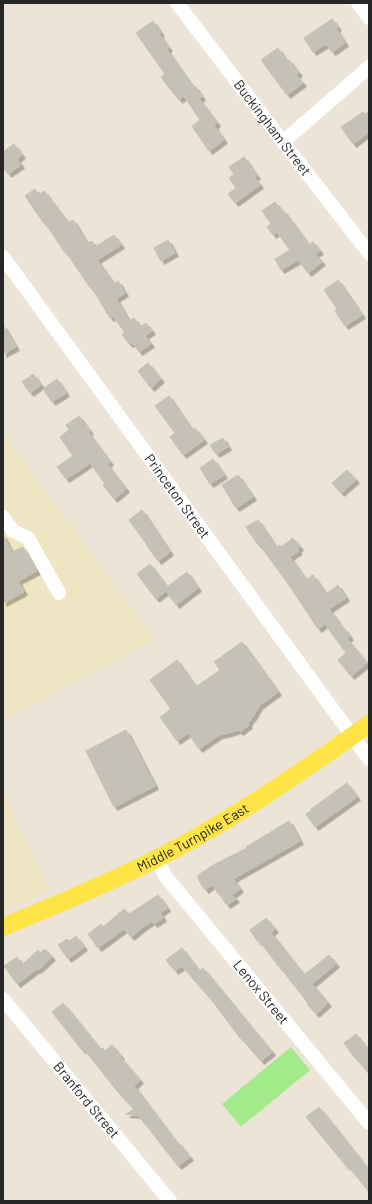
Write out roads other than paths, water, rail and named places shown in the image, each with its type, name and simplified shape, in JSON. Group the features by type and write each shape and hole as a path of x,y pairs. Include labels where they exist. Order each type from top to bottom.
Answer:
{"main road":[{"name":"Middle Turnpike East","path":"3,927 56,905 156,859 216,826 270,793 369,724"}],"street":[{"name":"Buckingham Street","path":"177,3 369,253"},
{"path":"358,3 369,18"},
{"path":"283,142 369,67"},
{"name":"Princeton Street","path":"3,257 369,759"},
{"path":"3,517 13,531 28,538 59,593"},
{"name":"Lenox Street","path":"156,859 166,877 369,1123"},
{"name":"Branford Street","path":"3,999 170,1201"}]}
